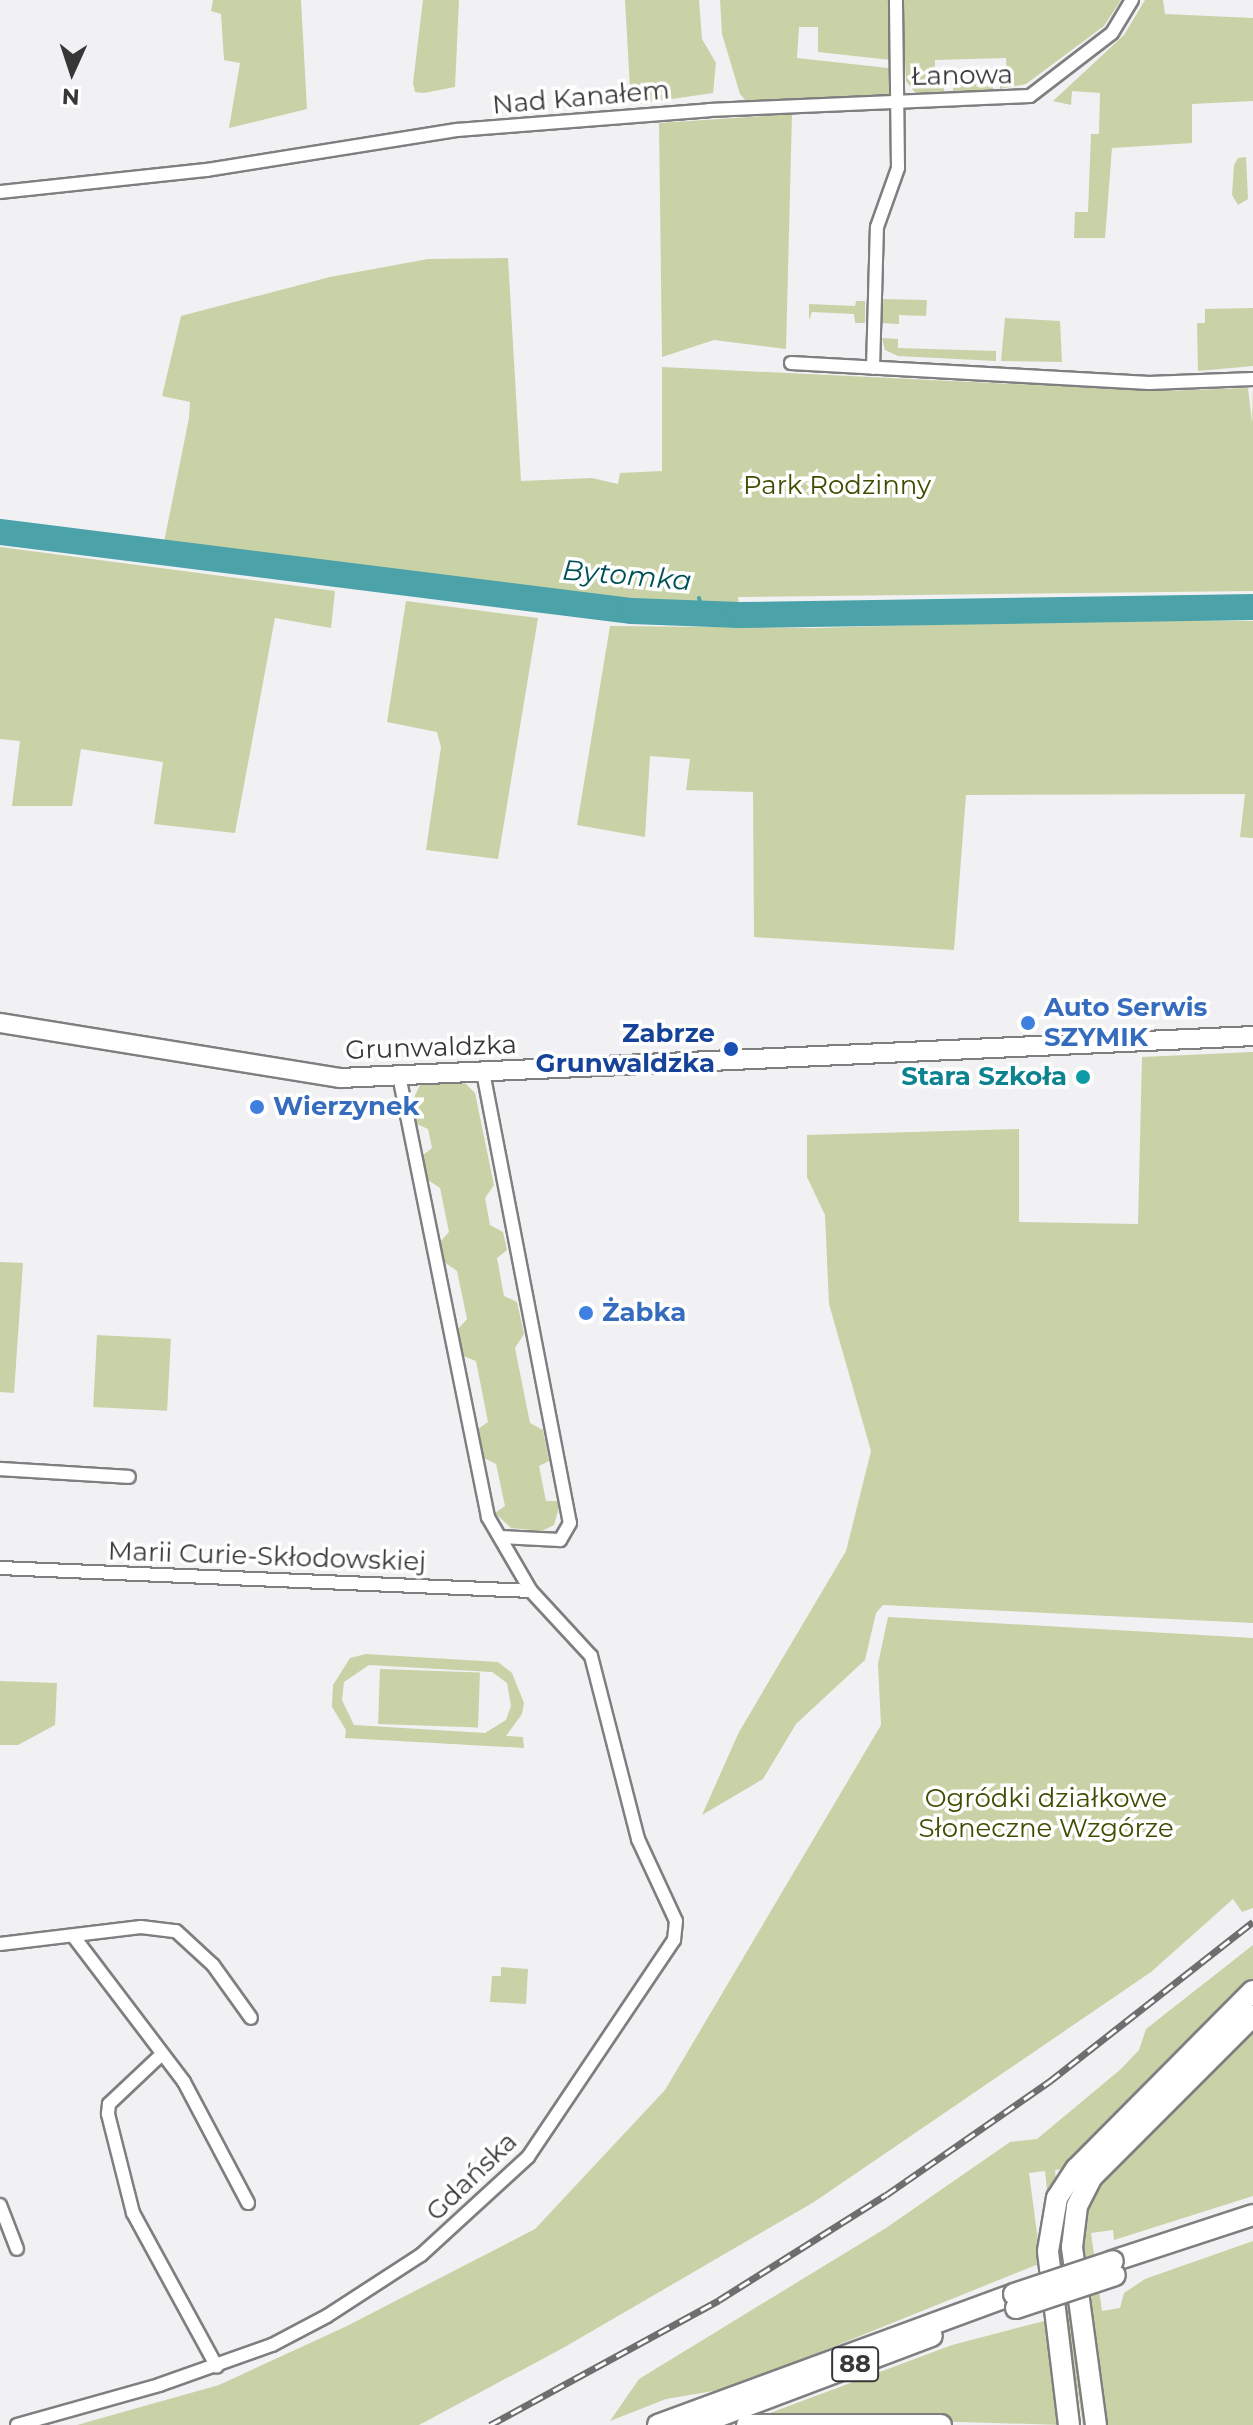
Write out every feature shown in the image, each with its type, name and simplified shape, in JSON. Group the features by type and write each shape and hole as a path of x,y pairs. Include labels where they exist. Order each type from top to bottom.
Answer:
{"main road":[{"path":"1069,2425 1048,2251 1057,2198 1076,2169 1253,1991"},
{"path":"1096,2425 1072,2247 1077,2206 1092,2177 1253,2016"},
{"name":"88","path":"658,2425 1114,2268 1253,2215"},
{"name":"88","path":"1114,2268 1253,2229"},
{"name":"88","path":"696,2425 1015,2301"},
{"path":"747,2425 941,2425"}],"street":[{"name":"Łanowa","path":"896,0 901,103 1030,96 1112,33 1132,0"},
{"name":"Nad Kanałem","path":"0,192 207,170 457,130 731,109 901,103"},
{"path":"873,368 877,227 897,179 901,103"},
{"path":"791,363 1149,383 1253,379"},
{"name":"Grunwaldzka","path":"0,1023 285,1073 399,1075 1253,1036"},
{"path":"483,1072 570,1523 560,1540 500,1537"},
{"path":"399,1075 488,1517 531,1591"},
{"path":"0,1469 129,1477"},
{"name":"Marii Curie-Skłodowskiej","path":"0,1568 531,1591"},
{"name":"Gdańska","path":"17,2425 217,2367 284,2339 360,2296 421,2255 484,2201 561,2114 670,1949 676,1930 640,1845 591,1656 531,1591"},
{"path":"0,1944 141,1927 176,1931 213,1965 251,2018"},
{"path":"74,1937 162,2054 203,2115 248,2203"},
{"path":"162,2054 109,2104 108,2114 133,2213 217,2367"},
{"path":"0,2205 17,2249"}],"green space":[{"path":"213,0 301,0 307,109 229,128 240,63 224,60 221,14 211,11"},
{"path":"423,0 459,0 455,87 424,93 415,92 413,83"},
{"path":"625,0 699,0 702,39 716,63 713,93 631,105"},
{"path":"720,0 888,0 891,60 818,52 818,27 799,27 797,58 888,68 893,75 892,94 747,102 740,94 722,34"},
{"path":"902,0 1121,0 1104,26 1026,84 1000,89 1000,79 1007,79 1006,58 935,60 935,85 944,85 944,95 917,95 906,81"},
{"path":"1145,0 1163,0 1165,14 1253,18 1253,101 1192,104 1192,143 1112,148 1105,238 1074,238 1075,212 1088,212 1091,134 1099,134 1100,93 1072,91 1071,105 1053,101 1124,35"},
{"path":"953,84 993,84 993,93 953,93"},
{"path":"792,114 786,349 714,340 662,357 659,123"},
{"path":"1246,157 1248,199 1238,205 1232,195 1234,165 1238,158"},
{"name":"Park Rodzinny","path":"508,258 521,481 592,478 618,484 620,473 662,471 662,367 1160,391 1248,388 1252,423 1253,387 1253,591 738,597 739,605 649,605 163,547 189,418 190,402 162,396 181,316 330,277 428,259"},
{"path":"881,299 927,300 926,316 899,315 899,324 880,323"},
{"path":"856,301 865,301 865,323 855,323 854,314 812,312 809,320 809,304 855,306"},
{"path":"1253,308 1253,366 1198,371 1197,323 1205,323 1205,309"},
{"path":"1005,318 1060,321 1062,362 1001,361"},
{"path":"882,338 898,339 898,348 996,351 996,361 898,356 885,350"},
{"path":"0,547 335,591 331,628 275,618 235,833 154,824 163,762 81,749 72,806 12,806 20,741 0,739"},
{"path":"406,601 538,618 498,859 426,850 441,747 437,732 387,722"},
{"path":"1100,620 1253,621 1253,838 1240,837 1245,794 966,795 954,950 754,937 753,792 686,790 690,759 650,756 645,837 577,825 610,626 814,628"},
{"path":"1253,1052 1253,1623 883,1605 876,1613 865,1660 796,1724 763,1779 702,1815 739,1732 846,1551 871,1451 829,1304 825,1215 807,1177 807,1135 1019,1129 1019,1222 1138,1224 1142,1057"},
{"path":"465,1083 475,1093 494,1185 485,1198 490,1225 503,1232 507,1250 497,1258 504,1296 517,1302 524,1334 515,1348 530,1423 543,1430 549,1461 539,1466 546,1501 557,1501 559,1507 554,1525 542,1531 511,1528 495,1513 505,1506 496,1464 484,1458 478,1429 488,1422 476,1361 463,1356 458,1329 467,1319 457,1271 444,1262 440,1242 449,1232 440,1188 428,1180 425,1166 423,1155 432,1148 428,1129 417,1124 412,1102 420,1085"},
{"path":"0,1262 23,1263 14,1393 0,1392"},
{"path":"97,1335 171,1339 167,1411 93,1407"},
{"name":"Ogródki działkowe Słoneczne Wzgórze","path":"888,1617 1253,1638 1253,1908 1242,1912 1233,1899 1151,1972 814,2202 563,2348 419,2425 77,2425 219,2385 347,2326 535,2229 665,2090 881,1725 878,1664"},
{"path":"366,1654 498,1662 512,1673 524,1703 522,1714 506,1736 523,1737 524,1748 345,1738 346,1730 332,1707 333,1685 350,1658","holes":["369,1665 492,1672 507,1683 511,1706 506,1720 485,1733 354,1725 342,1700 344,1682"]},
{"path":"380,1669 480,1672 478,1727 378,1724"},
{"path":"0,1681 57,1683 55,1725 18,1745 0,1745"},
{"path":"1253,1945 1253,1982 1069,2168 1055,2170 1056,2181 1047,2190 1045,2171 1029,2173 1041,2263 731,2388 666,2399 610,2421 639,2379 886,2228 1010,2142 1037,2139 1121,2069 1139,2050 1146,2029"},
{"path":"501,1967 528,1969 526,2004 490,2002 492,1976 501,1976"},
{"path":"1253,2025 1253,2196 1114,2240 1113,2230 1091,2233 1102,2311 1120,2308 1124,2293 1145,2279 1253,2241 1253,2425 1103,2425 1080,2231 1090,2193"},
{"path":"1059,2210 1088,2425 1083,2425 1056,2255"},
{"path":"1048,2320 1062,2425 762,2416 952,2345"}],"waterway":[{"name":"Bytomka","path":"0,532 632,611 740,615 1253,607"},
{"path":"699,598 703,613"},
{"path":"734,626 740,615"}],"railway":[{"path":"490,2425 719,2300 886,2195 1050,2081 1253,1922"}],"place":[{"name":"Auto Serwis SZYMIK","path":"1028,1023"},
{"name":"Zabrze Grunwaldzka","path":"731,1049"},
{"name":"Stara Szkoła","path":"1083,1077"},
{"name":"Wierzynek","path":"257,1107"},
{"name":"Żabka","path":"586,1313"}]}
